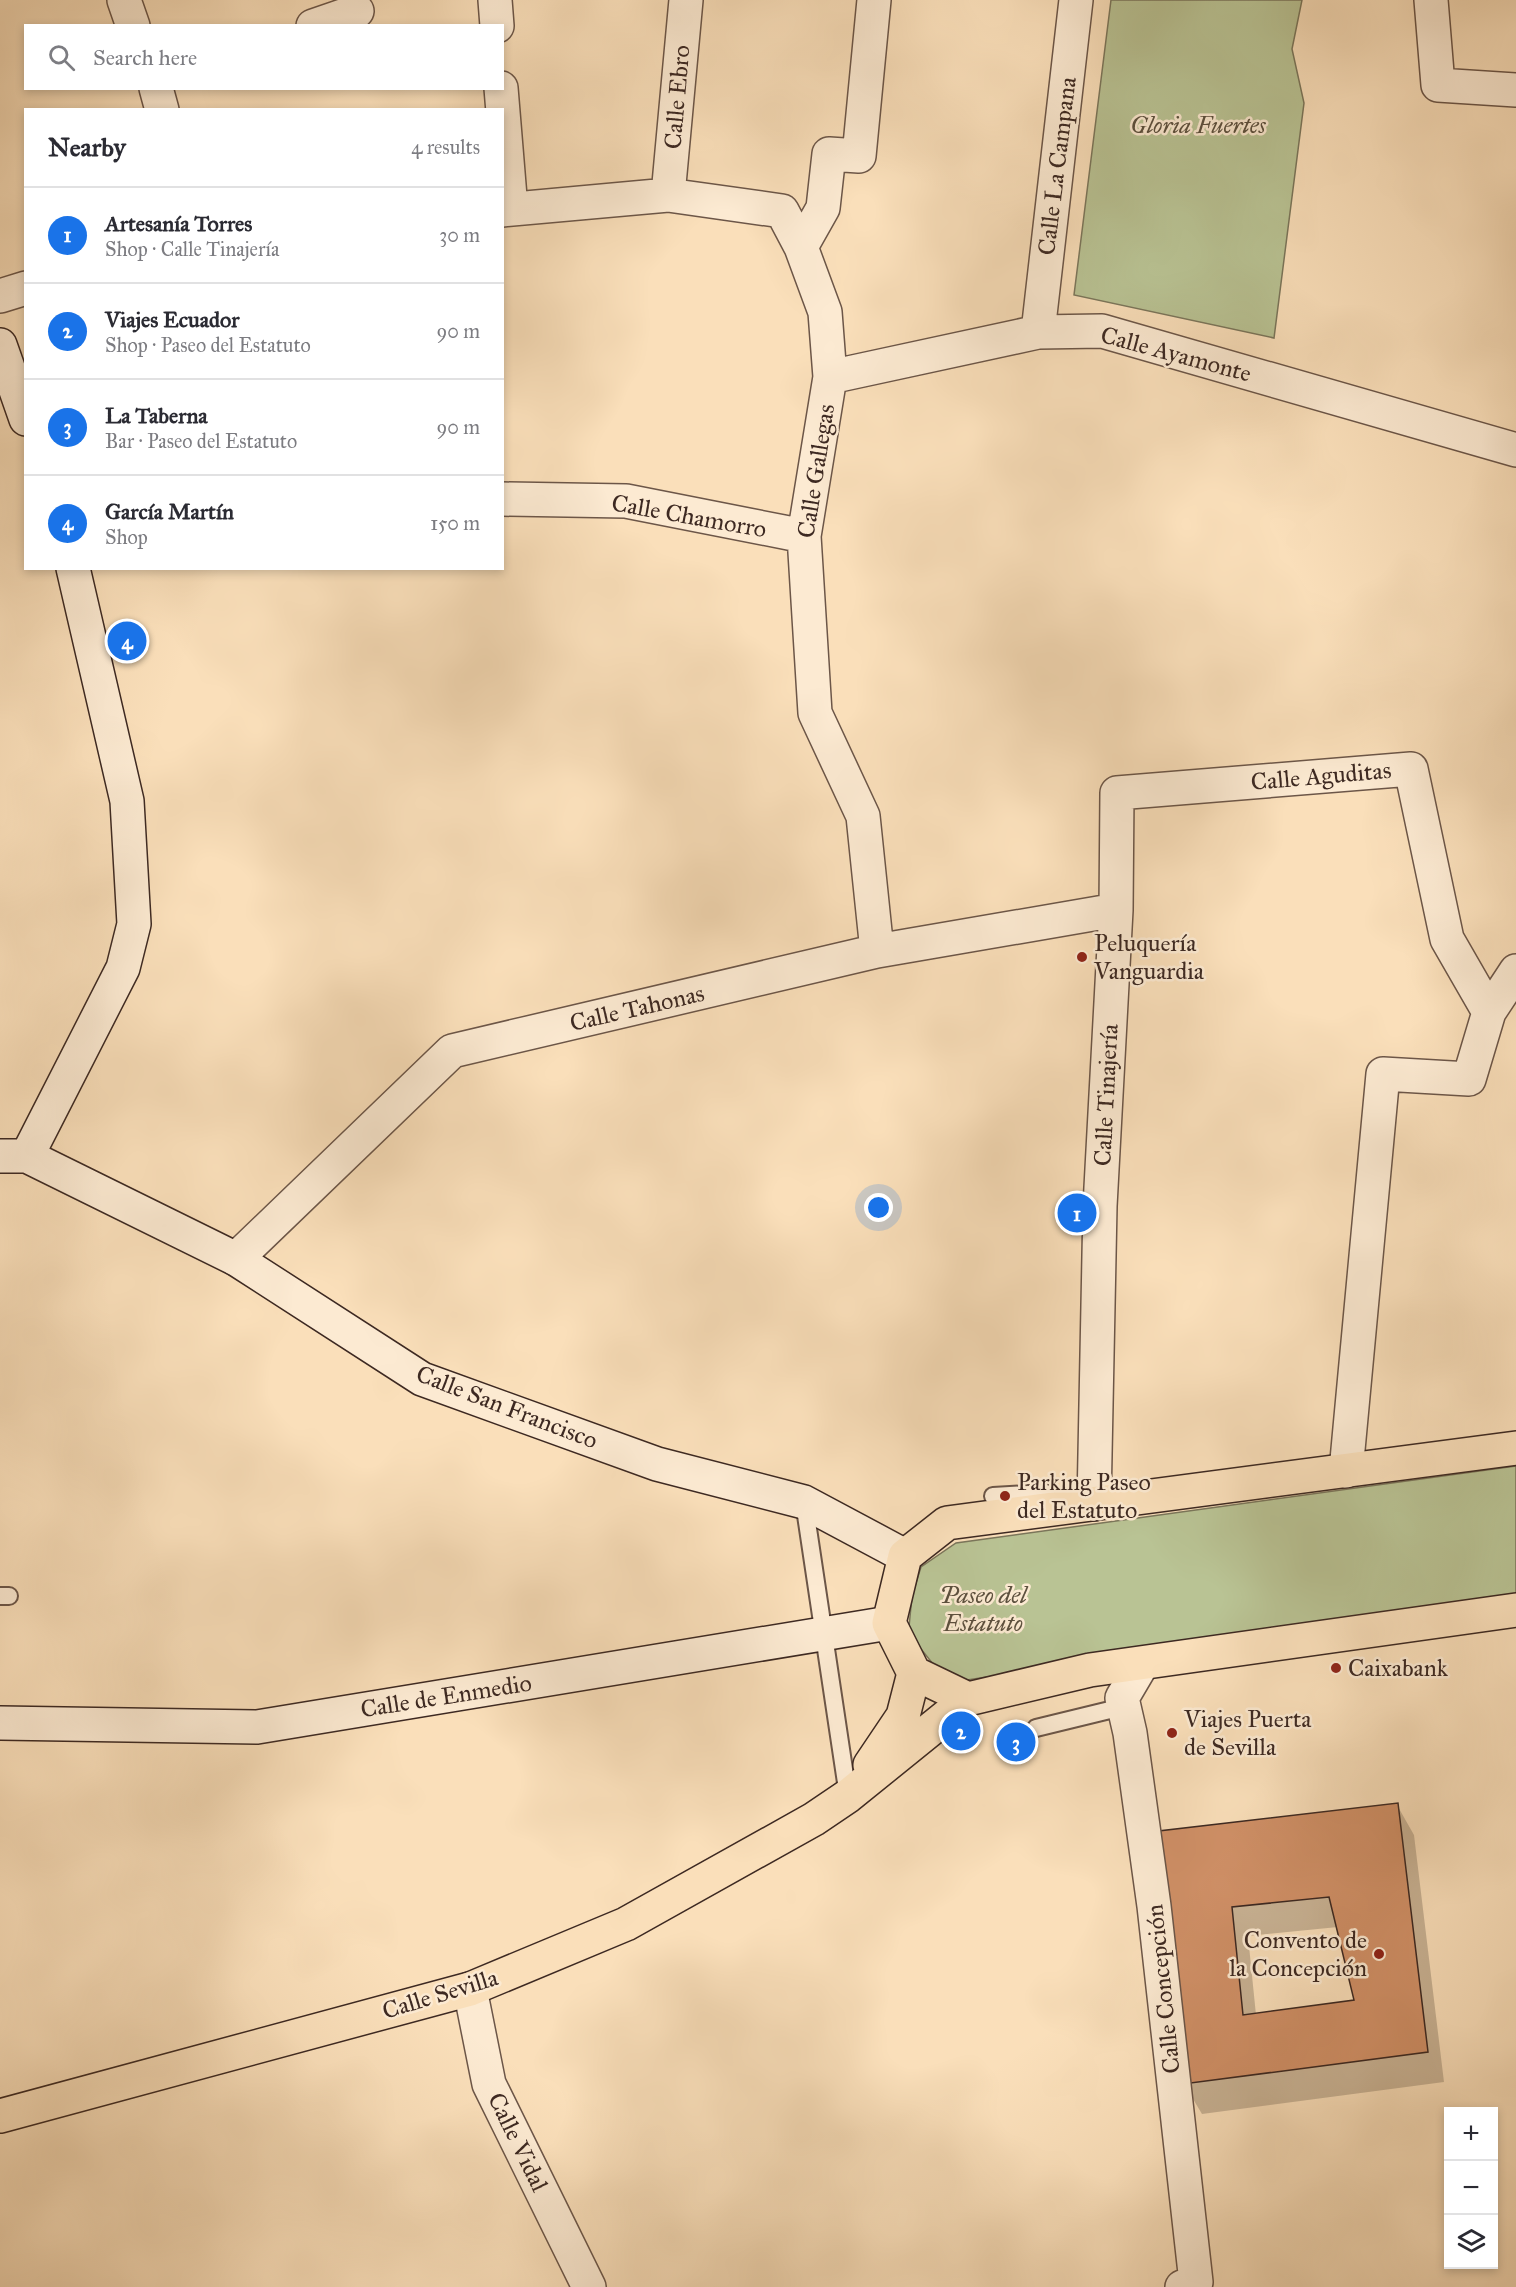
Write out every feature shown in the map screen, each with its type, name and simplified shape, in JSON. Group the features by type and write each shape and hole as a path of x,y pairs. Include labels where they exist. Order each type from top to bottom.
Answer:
{"main road":[{"path":"1516,1448 947,1523 905,1556 889,1623 914,1673 968,1699 1090,1670 1131,1683 1516,1610"},
{"path":"848,1796 903,1716 914,1673"},
{"name":"Calle Sevilla","path":"0,2116 470,1989 626,1924 814,1819 848,1796 968,1699"}],"street":[{"path":"124,0 132,24"},
{"path":"495,0 497,24"},
{"name":"Calle Ebro","path":"668,195 686,0"},
{"path":"801,247 823,208 829,154 859,156 874,0"},
{"name":"Calle La Campana","path":"1038,332 1076,0"},
{"path":"1431,0 1438,85 1516,90"},
{"path":"319,24 357,11"},
{"path":"157,90 161,108"},
{"path":"501,90 502,108"},
{"path":"504,148 507,209 668,195"},
{"name":"Calle Gallegas","path":"668,195 783,211 801,247 825,312 830,377 804,536 815,713 862,816 877,951"},
{"path":"0,296 24,289"},
{"name":"Calle Ayamonte","path":"830,377 1038,332 1102,331 1516,450"},
{"path":"0,345 24,413"},
{"name":"Calle Chamorro","path":"504,499 626,501 804,536"},
{"path":"14,1156 123,968 134,924 127,801 73,570"},
{"name":"Calle Aguditas","path":"1117,793 1411,769 1447,939 1502,1017"},
{"name":"Calle Tinajería","path":"1094,1504 1100,1206 1116,910 1117,793"},
{"name":"Calle Tahonas","path":"236,1259 452,1052 877,951 1116,910"},
{"path":"1346,1471 1383,1074 1469,1079 1502,1017 1516,971"},
{"name":"Calle San Francisco","path":"14,1156 236,1259 422,1379 657,1464 804,1502 905,1556"},
{"name":"Calle de Enmedio","path":"0,1723 257,1727 889,1623"},
{"name":"Calle Concepción","path":"1131,1683 1130,1733 1154,1906 1196,2282 1182,2287"},
{"name":"Calle Vidal","path":"470,1989 489,2084 589,2287"}],"lane":[{"path":"993,1496 1045,1493 1094,1504"},
{"path":"804,1502 848,1796"},
{"path":"1036,1728 1114,1709 1131,1683"}],"green space":[{"name":"Gloria Fuertes","path":"1111,0 1302,0 1292,49 1304,103 1274,338 1074,295"},
{"name":"Paseo del Estatuto","path":"1516,1466 1516,1598 967,1680 933,1664 921,1649 909,1627 912,1596 921,1567 956,1543"}],"building":[{"name":"Convento de la Concepción","path":"1398,1803 1428,2052 1183,2084 1150,1832","holes":["1329,1897 1354,2000 1243,2015 1232,1907"]}],"place":[{"name":"García Martín","path":"127,641"},
{"name":"Peluquería Vanguardia","path":"1082,957"},
{"name":"Artesanía Torres","path":"1077,1213"},
{"name":"Parking Paseo del Estatuto","path":"1005,1496"},
{"name":"Caixabank","path":"1336,1668"},
{"name":"Viajes Ecuador","path":"961,1731"},
{"name":"Viajes Puerta de Sevilla","path":"1172,1733"},
{"name":"La Taberna","path":"1016,1742"},
{"name":"Convento de la Concepción","path":"1379,1954"}]}
